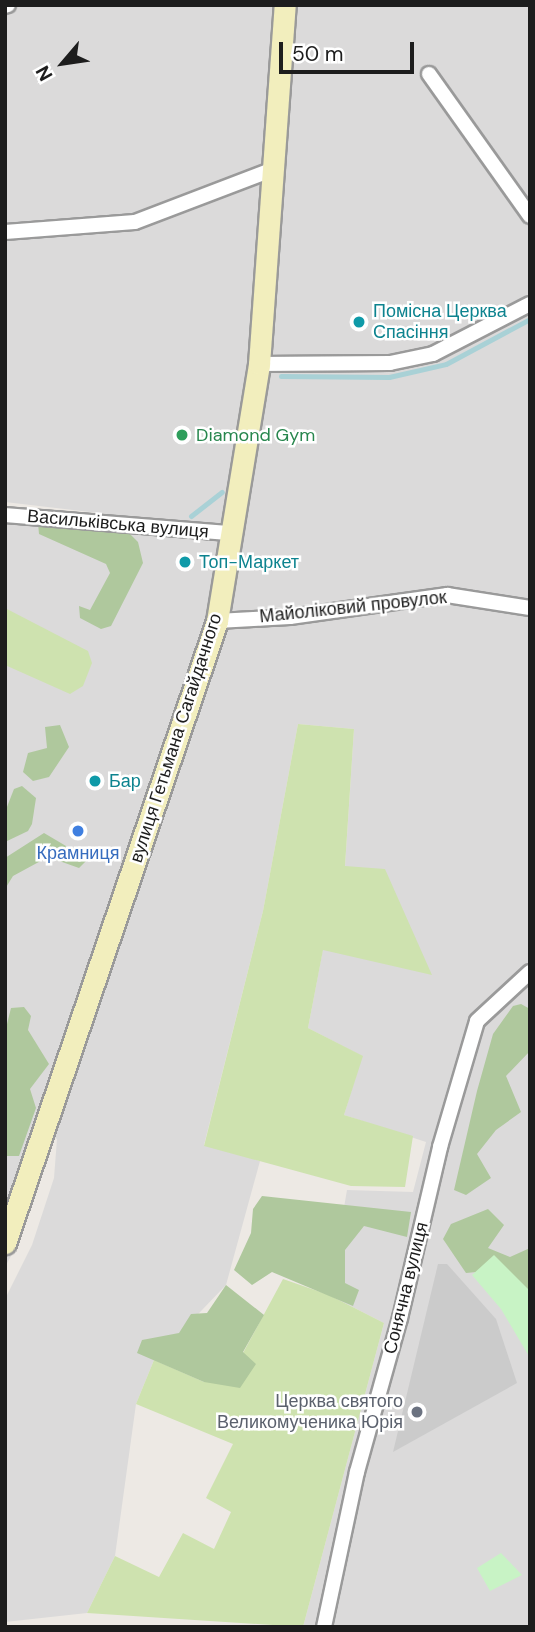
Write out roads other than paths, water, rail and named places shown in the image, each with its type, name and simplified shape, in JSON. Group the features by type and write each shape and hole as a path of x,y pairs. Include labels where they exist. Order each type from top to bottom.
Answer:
{"main road":[{"name":"вулиця Гетьмана Сагайдачного","path":"5,1243 217,621 259,364 285,5"}],"street":[{"path":"429,74 530,216"},
{"path":"5,232 135,222 274,169"},
{"path":"259,364 390,363 433,354 530,304"},
{"name":"Васильківська вулиця","path":"5,515 230,533"},
{"name":"Майоліковий провулок","path":"217,621 289,617 447,595 530,608"},
{"name":"Сонячна вулиця","path":"324,1627 358,1472 440,1147 477,1021 530,972"}],"waterway":[{"path":"281,376 389,377 446,364 530,319"},
{"path":"191,516 222,492"}],"place":[{"name":"Помісна Церква Спасіння","path":"359,322"},
{"name":"Diamond Gym","path":"182,435"},
{"name":"Топ-Маркет","path":"185,562"},
{"name":"Бар","path":"95,781"},
{"name":"Крамниця","path":"78,831"},
{"name":"Церква святого Великомученика Юрія","path":"417,1412"}]}
